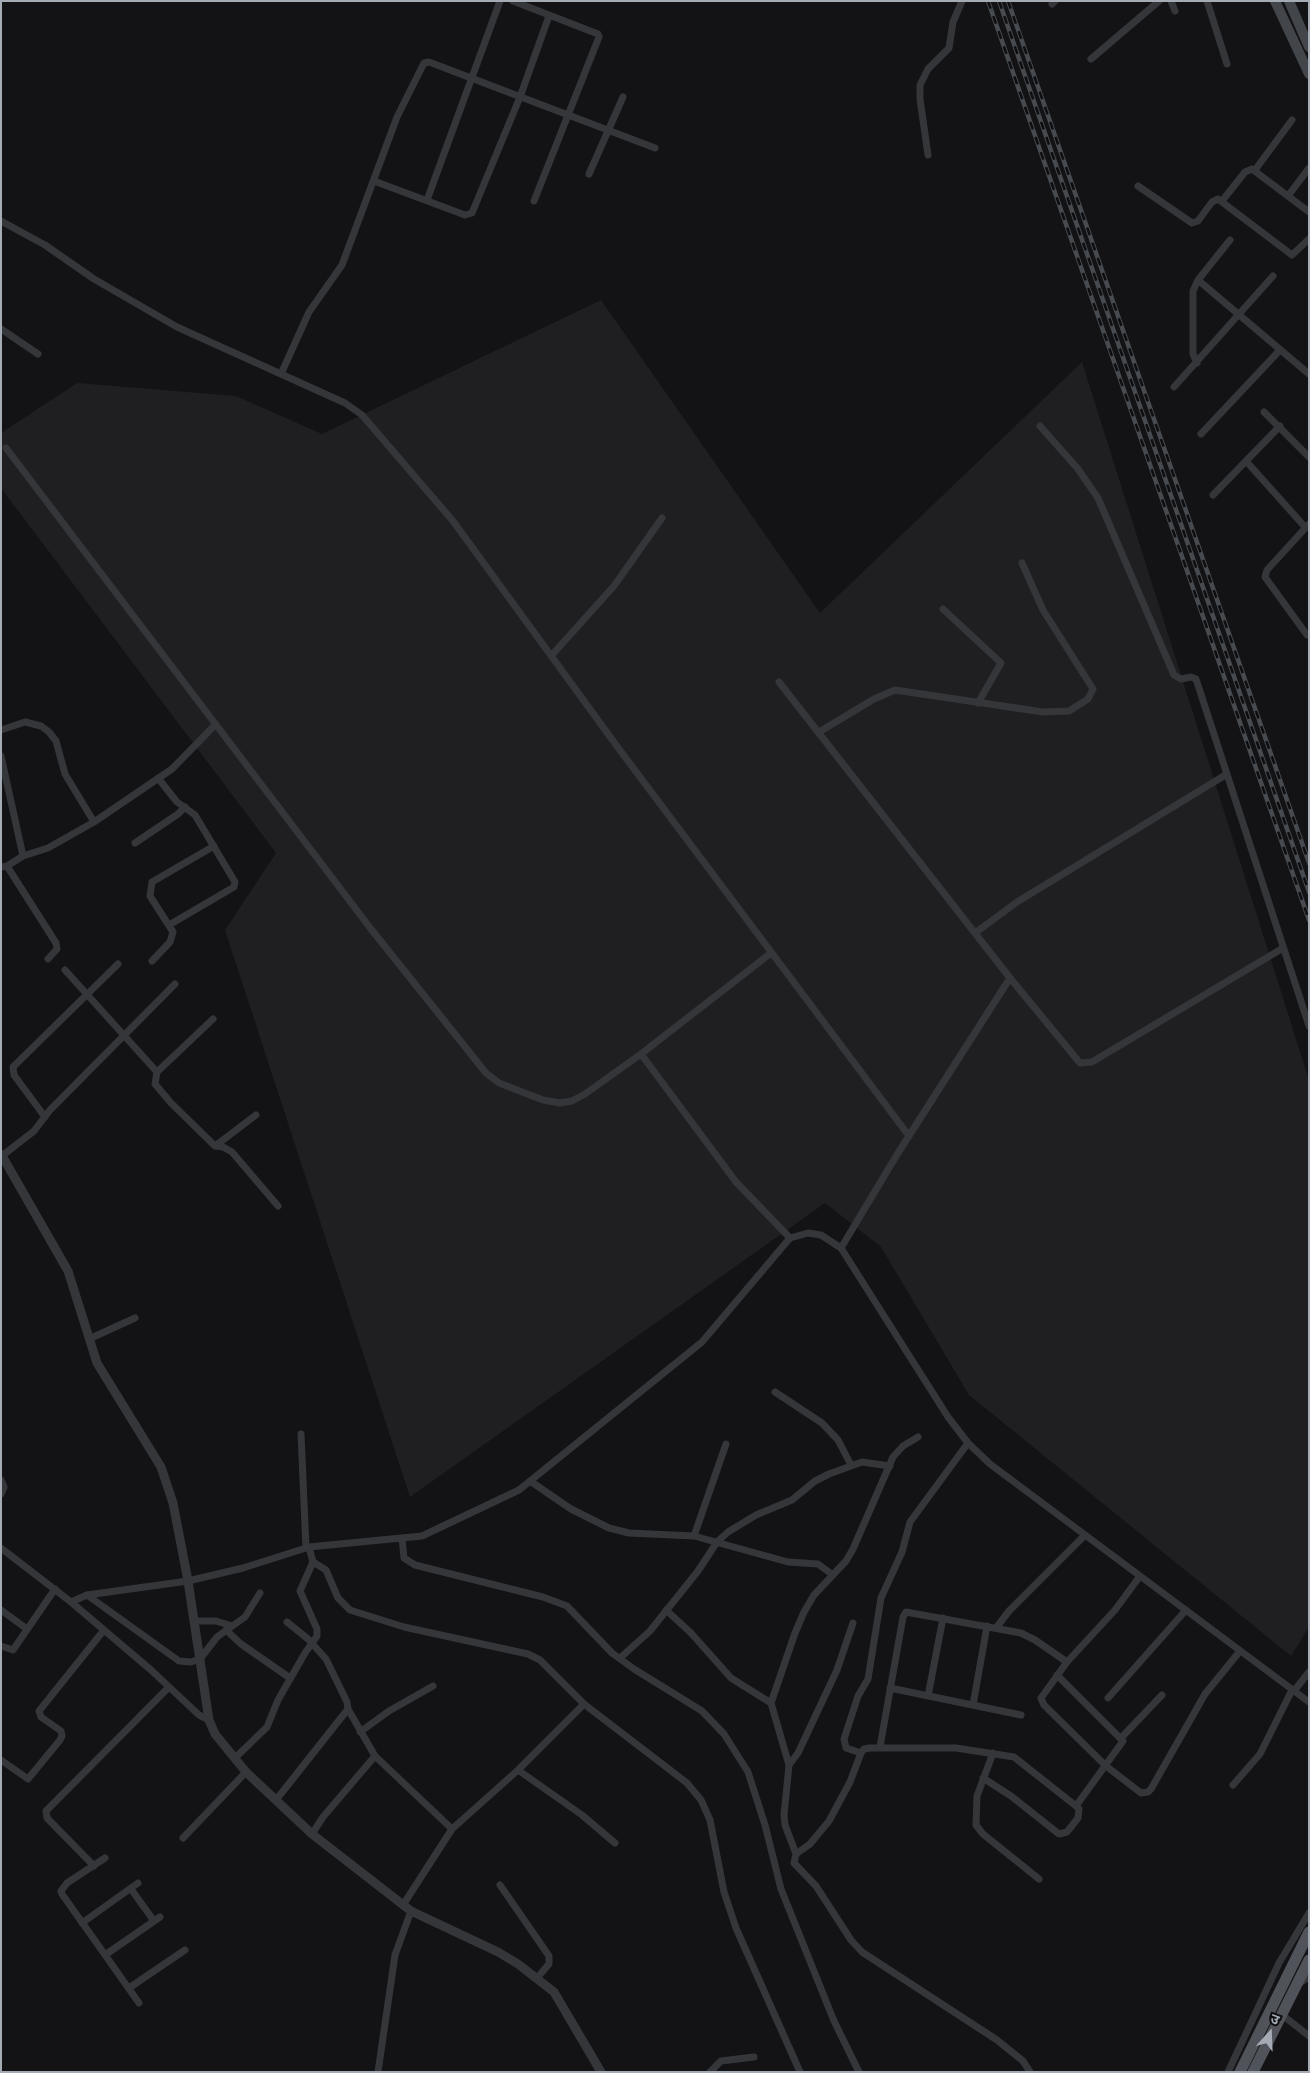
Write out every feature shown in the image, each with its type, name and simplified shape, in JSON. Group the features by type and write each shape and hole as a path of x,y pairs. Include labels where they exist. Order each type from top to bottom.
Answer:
{"main road":[{"path":"1276,1 1309,74"},
{"path":"1289,1 1309,47"},
{"path":"1240,2072 1309,1932"},
{"path":"1253,2072 1309,1960"}],"street":[{"path":"426,200 500,1"},
{"path":"512,1 598,34 599,37 534,201"},
{"path":"928,155 920,99 920,85 928,70 949,48 953,22 962,1"},
{"path":"1092,59 1159,1"},
{"path":"1172,1 1175,11"},
{"path":"1207,1 1227,64"},
{"path":"374,181 465,215 472,214 520,97 549,16"},
{"path":"280,374 310,312 342,265 397,117 424,63 429,62 655,148"},
{"path":"589,174 623,97"},
{"path":"1255,170 1292,120"},
{"path":"1288,196 1309,168"},
{"path":"1222,201 1248,169 1255,170 1309,212"},
{"path":"1138,186 1192,223 1198,221 1215,199 1222,201 1289,253 1295,254 1309,239"},
{"path":"1,221 45,245 94,279 176,327 346,403 362,415 453,521 771,953 909,1136"},
{"path":"1197,363 1193,354 1193,291 1198,280 1230,240"},
{"path":"1174,388 1273,276"},
{"path":"1198,280 1309,374"},
{"path":"1,329 38,354"},
{"path":"1201,434 1280,350"},
{"path":"1264,412 1309,457"},
{"path":"1040,426 1078,470 1098,498 1174,675 1181,679 1196,679 1309,1026"},
{"path":"1213,495 1280,426"},
{"path":"6,448 215,725 371,928 486,1073 514,1090 543,1100 560,1103 572,1101 585,1094 641,1054 771,953"},
{"path":"1246,461 1307,525 1267,570 1265,577 1307,634"},
{"path":"551,656 614,586 662,518"},
{"path":"818,732 874,699 895,690 1060,713 1080,706 1092,696 1093,692 1043,610 1022,563"},
{"path":"943,609 1001,663 978,703"},
{"path":"779,682 1075,1059 1086,1064 1283,948"},
{"path":"1,730 25,722 40,726 49,732 56,741 65,774 94,822"},
{"path":"48,959 57,949 56,943 4,867 23,856 48,848 94,822 172,769 215,725"},
{"path":"1,756 23,856"},
{"path":"976,933 1017,902 1227,774"},
{"path":"158,778 177,802 194,814 234,880 234,887 169,925"},
{"path":"135,843 178,814 185,807"},
{"path":"152,960 173,937 169,925 150,896 152,882 214,846"},
{"path":"45,1117 14,1075 13,1067 118,964"},
{"path":"65,970 156,1072"},
{"path":"841,1248 909,1136 1010,978"},
{"path":"175,984 124,1034 34,1131 2,1155 68,1271 97,1363 161,1466 173,1503 188,1581 209,1720 215,1734 246,1772 312,1834 407,1908 498,1952 537,1978 554,1992 564,2005 601,2072"},
{"path":"213,1019 156,1072 155,1084 170,1103 215,1146 223,1147 232,1152 278,1206"},
{"path":"641,1054 736,1182 790,1238"},
{"path":"215,1146 256,1114"},
{"path":"71,1602 87,1594 188,1581 243,1568 310,1547 400,1539 429,1534 519,1490 702,1342 790,1238 808,1233 821,1235 841,1248 948,1417 968,1444 990,1464 1309,1702"},
{"path":"89,1339 135,1318"},
{"path":"775,1392 822,1423 838,1440 851,1465"},
{"path":"235,1758 267,1727 278,1700 290,1678 311,1642 317,1636 317,1628 300,1591 313,1562 310,1547 301,1434"},
{"path":"796,1854 785,1825 784,1815 789,1765 770,1703 804,1612 814,1595 833,1575 852,1549 897,1451 918,1437"},
{"path":"694,1536 726,1444"},
{"path":"861,1753 846,1748 844,1739 858,1696 867,1684 881,1598 902,1552 910,1522 968,1444"},
{"path":"620,1658 650,1631 698,1571 717,1542 739,1524 792,1500 815,1481 851,1465 872,1462 890,1466"},
{"path":"1,1480 4,1487 1,1494"},
{"path":"530,1482 571,1510 609,1528 629,1533 694,1536 788,1562 818,1564 833,1575"},
{"path":"996,1628 1009,1611 1085,1535"},
{"path":"400,1539 404,1558 415,1565 543,1597 567,1606 612,1653 634,1669 702,1711 738,1752 758,1799 781,1889 834,2021 859,2072"},
{"path":"1,1548 71,1602 169,1686 199,1715 209,1720"},
{"path":"313,1562 326,1570 338,1598 350,1610 404,1627 528,1654 540,1660 584,1704 687,1782 701,1800 710,1820 724,1892 736,1928 800,2072"},
{"path":"1140,1576 1115,1610 1067,1662 1042,1695 1041,1701 1106,1766 1142,1793 1148,1792 1205,1694 1240,1651"},
{"path":"1,1646 13,1650 55,1589"},
{"path":"87,1594 179,1661 200,1659 216,1637 245,1618 260,1593"},
{"path":"1,1610 27,1629"},
{"path":"666,1610 691,1633 731,1678 770,1703"},
{"path":"1108,1698 1186,1610"},
{"path":"880,1748 905,1614 909,1612 1026,1635 1067,1662"},
{"path":"928,1696 943,1618"},
{"path":"194,1621 216,1621 229,1628 241,1644 290,1678"},
{"path":"288,1622 311,1642 326,1659 347,1702 348,1709 375,1756 452,1830"},
{"path":"789,1765 798,1753 836,1670 853,1622"},
{"path":"973,1705 987,1626"},
{"path":"1,1760 28,1779 60,1740 62,1736 61,1731 41,1717 39,1711 104,1630"},
{"path":"1233,1785 1260,1754 1292,1690 1294,1691 1309,1672"},
{"path":"1057,1676 1121,1738 1122,1744 1076,1806"},
{"path":"94,1866 47,1818 46,1812 169,1686"},
{"path":"360,1732 433,1686"},
{"path":"890,1688 1020,1715"},
{"path":"1121,1738 1162,1695"},
{"path":"378,2072 395,1955 407,1908 452,1830 518,1770 584,1704"},
{"path":"276,1800 348,1709"},
{"path":"982,1778 1011,1796 1059,1834 1067,1832 1078,1818 1079,1809 1076,1806 1021,1762 1004,1754 956,1748 864,1749 850,1782 829,1820 810,1844 793,1858 796,1867 816,1886 851,1940 862,1952 997,2040 1023,2061 1030,2072"},
{"path":"993,1753 982,1778 976,1808 976,1821 979,1830 1039,1879"},
{"path":"312,1834 323,1817 375,1756"},
{"path":"518,1770 582,1815 615,1843"},
{"path":"183,1838 246,1772"},
{"path":"104,1858 67,1883 61,1890 64,1900 140,2003"},
{"path":"82,1923 138,1883"},
{"path":"500,1885 549,1956 549,1964 537,1978"},
{"path":"105,1955 157,1919 131,1888"},
{"path":"1228,2072 1274,1974 1309,1913"},
{"path":"129,1988 185,1950"},
{"path":"1274,1974 1295,1986 1309,1977"},
{"path":"1281,2014 1309,2036"},
{"path":"710,2072 721,2061 754,2057"}],"shaded area":[{"path":"601,300 820,613 1082,362 1309,1080 1309,1627 1291,1656 969,1395 881,1247 825,1203 410,1497 225,930 276,853 1,488 1,433 77,383 236,396 322,434"}],"railway":[{"path":"988,1 1309,920"},
{"path":"999,1 1309,892"},
{"path":"1008,1 1309,863"}]}
